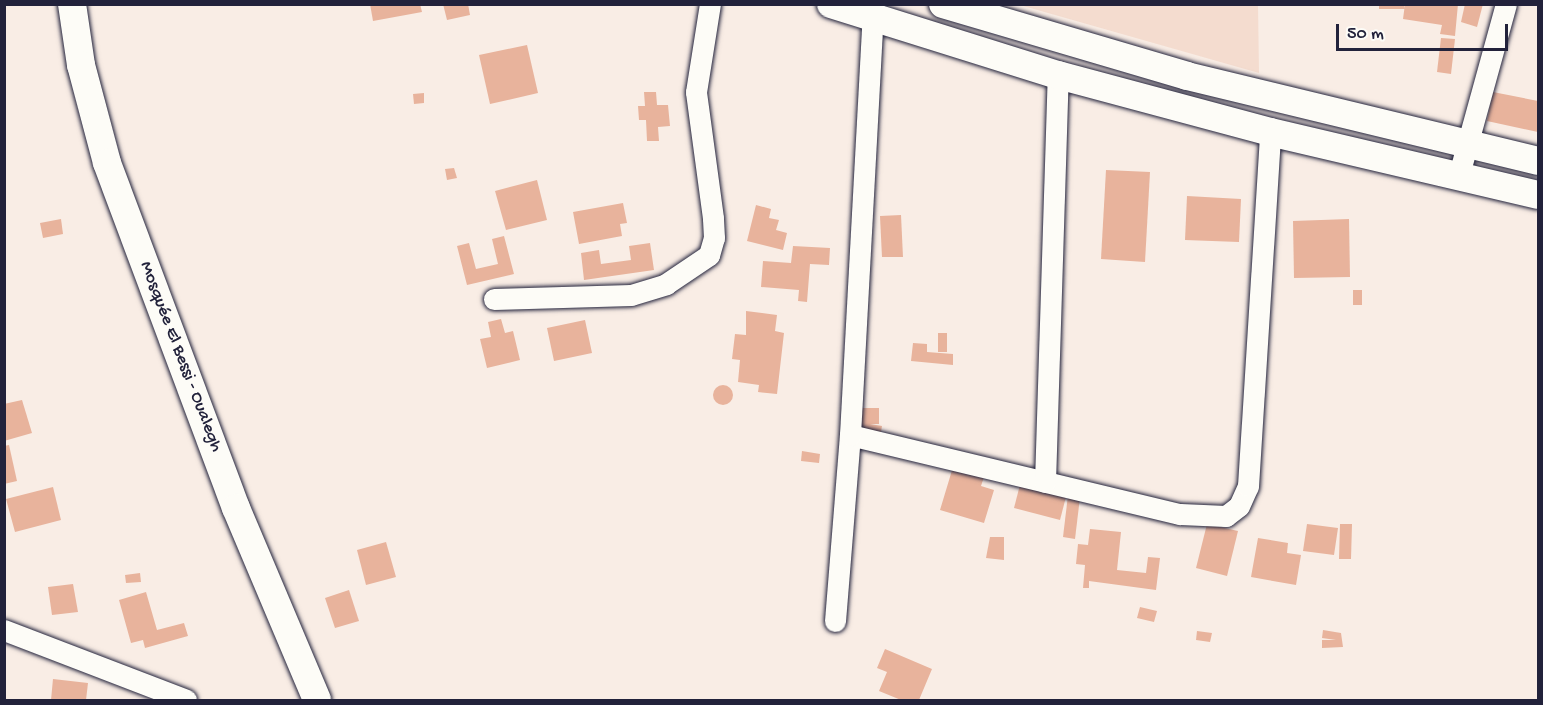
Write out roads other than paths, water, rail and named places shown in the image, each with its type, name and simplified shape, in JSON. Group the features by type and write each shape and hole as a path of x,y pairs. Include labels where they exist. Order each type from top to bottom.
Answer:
{"main road":[{"name":"Mosquée El Bessi - Oualegh","path":"72,4 81,65 107,163 240,519 317,700"},
{"path":"831,4 872,11 1058,75 1270,132 1458,178 1539,195"},
{"path":"943,4 1187,76 1466,146 1539,161"}],"street":[{"path":"494,299 631,295 666,284 709,255 714,228 696,92 710,4"},
{"path":"1458,178 1506,4"},
{"path":"835,621 850,435 872,11"},
{"path":"1045,482 1058,75"},
{"path":"850,435 1180,514 1226,516 1239,506 1248,486 1270,132"},
{"path":"4,630 186,700"}]}
